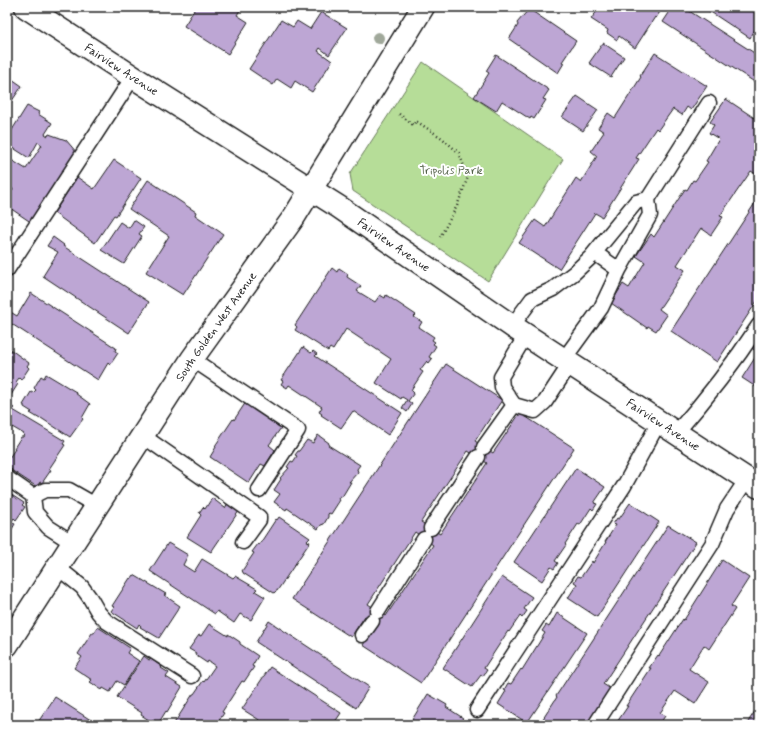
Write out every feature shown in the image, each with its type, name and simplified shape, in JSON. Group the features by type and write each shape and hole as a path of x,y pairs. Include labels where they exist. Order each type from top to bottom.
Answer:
{"street":[{"name":"South Golden West Avenue","path":"7,645 192,359 294,218 423,7"},
{"name":"Fairview Avenue","path":"28,8 133,77 339,207 519,330 753,483"}],"lane":[{"path":"7,270 133,77"},
{"path":"648,199 636,202 595,253 574,274 553,289 532,299 501,378 502,387 514,405 535,411 545,402 567,361 601,308 619,270 650,215 648,199 709,103"},
{"path":"595,253 619,270"},
{"path":"476,710 624,486 667,427 704,402 742,352 759,325"},
{"path":"192,359 298,430 259,490"},
{"path":"362,635 481,452 514,405"},
{"path":"143,436 258,517 259,520 243,542"},
{"path":"7,478 33,496 35,512 48,527 73,543"},
{"path":"595,725 712,544 727,509 753,483"},
{"path":"33,496 45,490 69,490 97,506"},
{"path":"57,567 82,587 98,612 106,621 192,676"}],"path":[{"path":"399,114 413,125 416,121 442,138 459,153 468,177 457,206 440,237"}],"green space":[{"name":"Tripolis Park","path":"423,62 563,159 488,281 353,191 350,174"}],"building":[{"path":"196,7 242,7 237,15 248,22 228,54 184,26"},
{"path":"598,7 663,7 635,48 619,36 617,40 607,33 608,30 591,19 598,10"},
{"path":"673,7 683,7 759,56 759,85 663,22"},
{"path":"703,7 759,7 759,23 750,38"},
{"path":"529,9 576,41 562,62 564,63 558,73 509,39 518,25 517,23"},
{"path":"321,12 347,28 329,55 320,48 318,51 332,61 312,92 295,81 291,88 277,79 273,85 249,69 281,20 293,27 297,21 310,29"},
{"path":"603,43 624,57 611,77 589,63"},
{"path":"655,53 707,86 691,110 687,107 682,115 673,109 658,130 656,128 636,158 639,159 602,217 595,213 559,269 519,243 535,220 545,227 576,178 581,182 597,156 591,151 604,132 598,128 608,113 615,118"},
{"path":"496,55 549,90 543,99 546,100 534,119 531,117 530,119 502,101 496,111 474,97 489,73 486,71"},
{"path":"7,72 13,78 12,79 22,86 7,108"},
{"path":"577,96 598,110 583,131 562,117"},
{"path":"726,99 759,121 759,176 751,171 720,216 723,217 711,235 701,228 677,265 685,270 659,309 667,315 656,331 648,326 647,328 611,303 623,284 629,288 645,262 636,256 651,234 654,237 685,189 687,190 693,180 695,181 708,162 706,161 719,139 709,133 714,125 710,122"},
{"path":"27,106 39,112 38,114 52,123 45,134 66,140 77,153 32,223 7,206 7,199 13,189 10,187 7,191 7,159 8,158 26,169 42,145 38,142 29,158 7,144 7,138"},
{"path":"114,160 141,178 116,216 114,215 95,243 54,213 77,177 94,189"},
{"path":"148,180 196,212 195,215 223,234 183,295 146,272 169,236 129,209"},
{"path":"759,197 759,298 717,362 671,331"},
{"path":"134,220 144,227 139,234 142,236 124,264 101,250 120,222 129,228"},
{"path":"53,237 64,245 63,246 149,302 129,333 43,276 58,252 47,246"},
{"path":"332,268 337,272 339,268 348,274 347,277 361,286 357,291 375,302 380,295 385,298 386,295 416,315 414,317 422,322 419,327 434,337 432,340 435,342 433,344 436,346 429,357 432,359 429,363 427,361 420,370 423,372 411,390 414,393 408,401 412,404 407,412 402,408 407,400 402,397 401,399 376,383 391,359 346,329 333,350 330,348 328,351 295,330 297,327 295,325"},
{"path":"31,293 116,348 115,351 118,353 110,365 108,363 98,380 7,321 7,314 9,311 17,316"},
{"path":"759,338 759,389 742,378 758,353 752,348"},
{"path":"7,347 29,363 27,366 29,368 21,380 19,378 16,382 18,384 11,395 9,394 7,396"},
{"path":"303,347 311,353 313,351 317,354 315,356 402,413 388,435 353,411 341,428 321,415 322,414 319,412 322,407 289,385 287,388 281,384 283,381 281,380"},
{"path":"446,364 502,400 475,441 493,453 520,413 574,448 421,683 363,645 377,624 365,616 351,637 292,599","holes":["468,451 487,463 440,534 421,522","415,532 433,545 386,616 368,604"]},
{"path":"46,374 76,392 75,393 90,404 82,418 83,419 70,437 41,418 40,419 30,413 32,412 23,405 31,392 33,393 36,390 34,388 41,376 44,378"},
{"path":"246,402 283,425 269,445 275,450 265,466 261,464 249,483 210,457 216,447 215,446"},
{"path":"7,404 14,408 13,410 65,441 63,444 65,445 49,469 51,470 42,483 40,482 37,487 7,466 7,461 24,434 7,424"},
{"path":"318,435 329,443 328,445 360,465 357,469 358,472 349,482 351,482 342,497 340,496 338,499 340,500 331,514 328,514 324,524 318,529 287,508 286,510 274,502 280,494 274,490 281,479 280,478 289,468 287,467 291,461 293,462 297,456 295,455 298,451 307,440 313,443"},
{"path":"576,468 605,487 594,503 597,504 593,510 591,508 565,544 566,545 555,561 558,563 554,569 551,567 542,581 514,562"},
{"path":"7,490 11,493 10,494 24,503 22,505 25,507 16,520 14,518 11,522 15,524 7,537"},
{"path":"212,498 225,508 228,503 239,511 211,552 187,537 201,515 199,513 203,507 205,509"},
{"path":"630,503 659,522 597,617 568,598 577,584 574,582 578,576 581,577 592,561 593,563 616,525 613,524 617,518 619,519"},
{"path":"279,517 310,538 307,541 310,542 277,591 274,593 242,571 254,553 252,552 258,544 259,545 276,519 277,520"},
{"path":"668,525 696,542 603,684 611,689 587,725 563,725 558,722 556,725 539,725 557,697 556,696"},
{"path":"168,543 188,555 183,565 194,572 202,559 233,578 235,576 257,589 255,591 265,597 251,620 240,614 234,623 217,611 215,614 150,571"},
{"path":"722,560 749,578 731,606 735,609 709,649 704,645 689,669 709,682 695,704 675,691 660,713 665,716 659,725 615,725 651,668 649,668 658,655 659,656 683,619 684,620"},
{"path":"134,575 166,594 164,595 180,606 159,638 140,627 141,626 139,624 137,628 111,611 114,607 112,606 130,578 131,579"},
{"path":"502,577 532,597 524,609 527,611 522,618 520,616 509,632 508,631 484,668 487,670 472,687 443,668"},
{"path":"557,613 587,633 527,723 498,704 506,691 504,690 508,683 511,684 521,669 522,670 545,633 542,631 546,625 549,627"},
{"path":"269,621 369,687 356,708 256,642"},
{"path":"209,624 228,636 228,634 258,656 252,666 254,667 244,682 242,681 222,712 224,713 216,725 173,725 193,694 203,681 204,682 215,666 208,661 207,663 189,649 199,635 201,636"},
{"path":"98,627 130,648 127,653 139,661 124,685 117,681 110,692 103,688 102,690 90,682 92,680 74,668 82,657 78,654 92,633 94,633"},
{"path":"144,656 162,667 161,668 169,673 166,677 182,687 158,724 141,715 142,713 117,697"},
{"path":"270,667 341,713 333,725 272,725 266,721 264,723 242,709"},
{"path":"428,694 447,705 446,707 463,718 460,721 463,723 462,725 413,725 410,723"},
{"path":"55,697 97,724 99,722 103,725 36,725"},
{"path":"759,705 759,725 746,725"}]}
